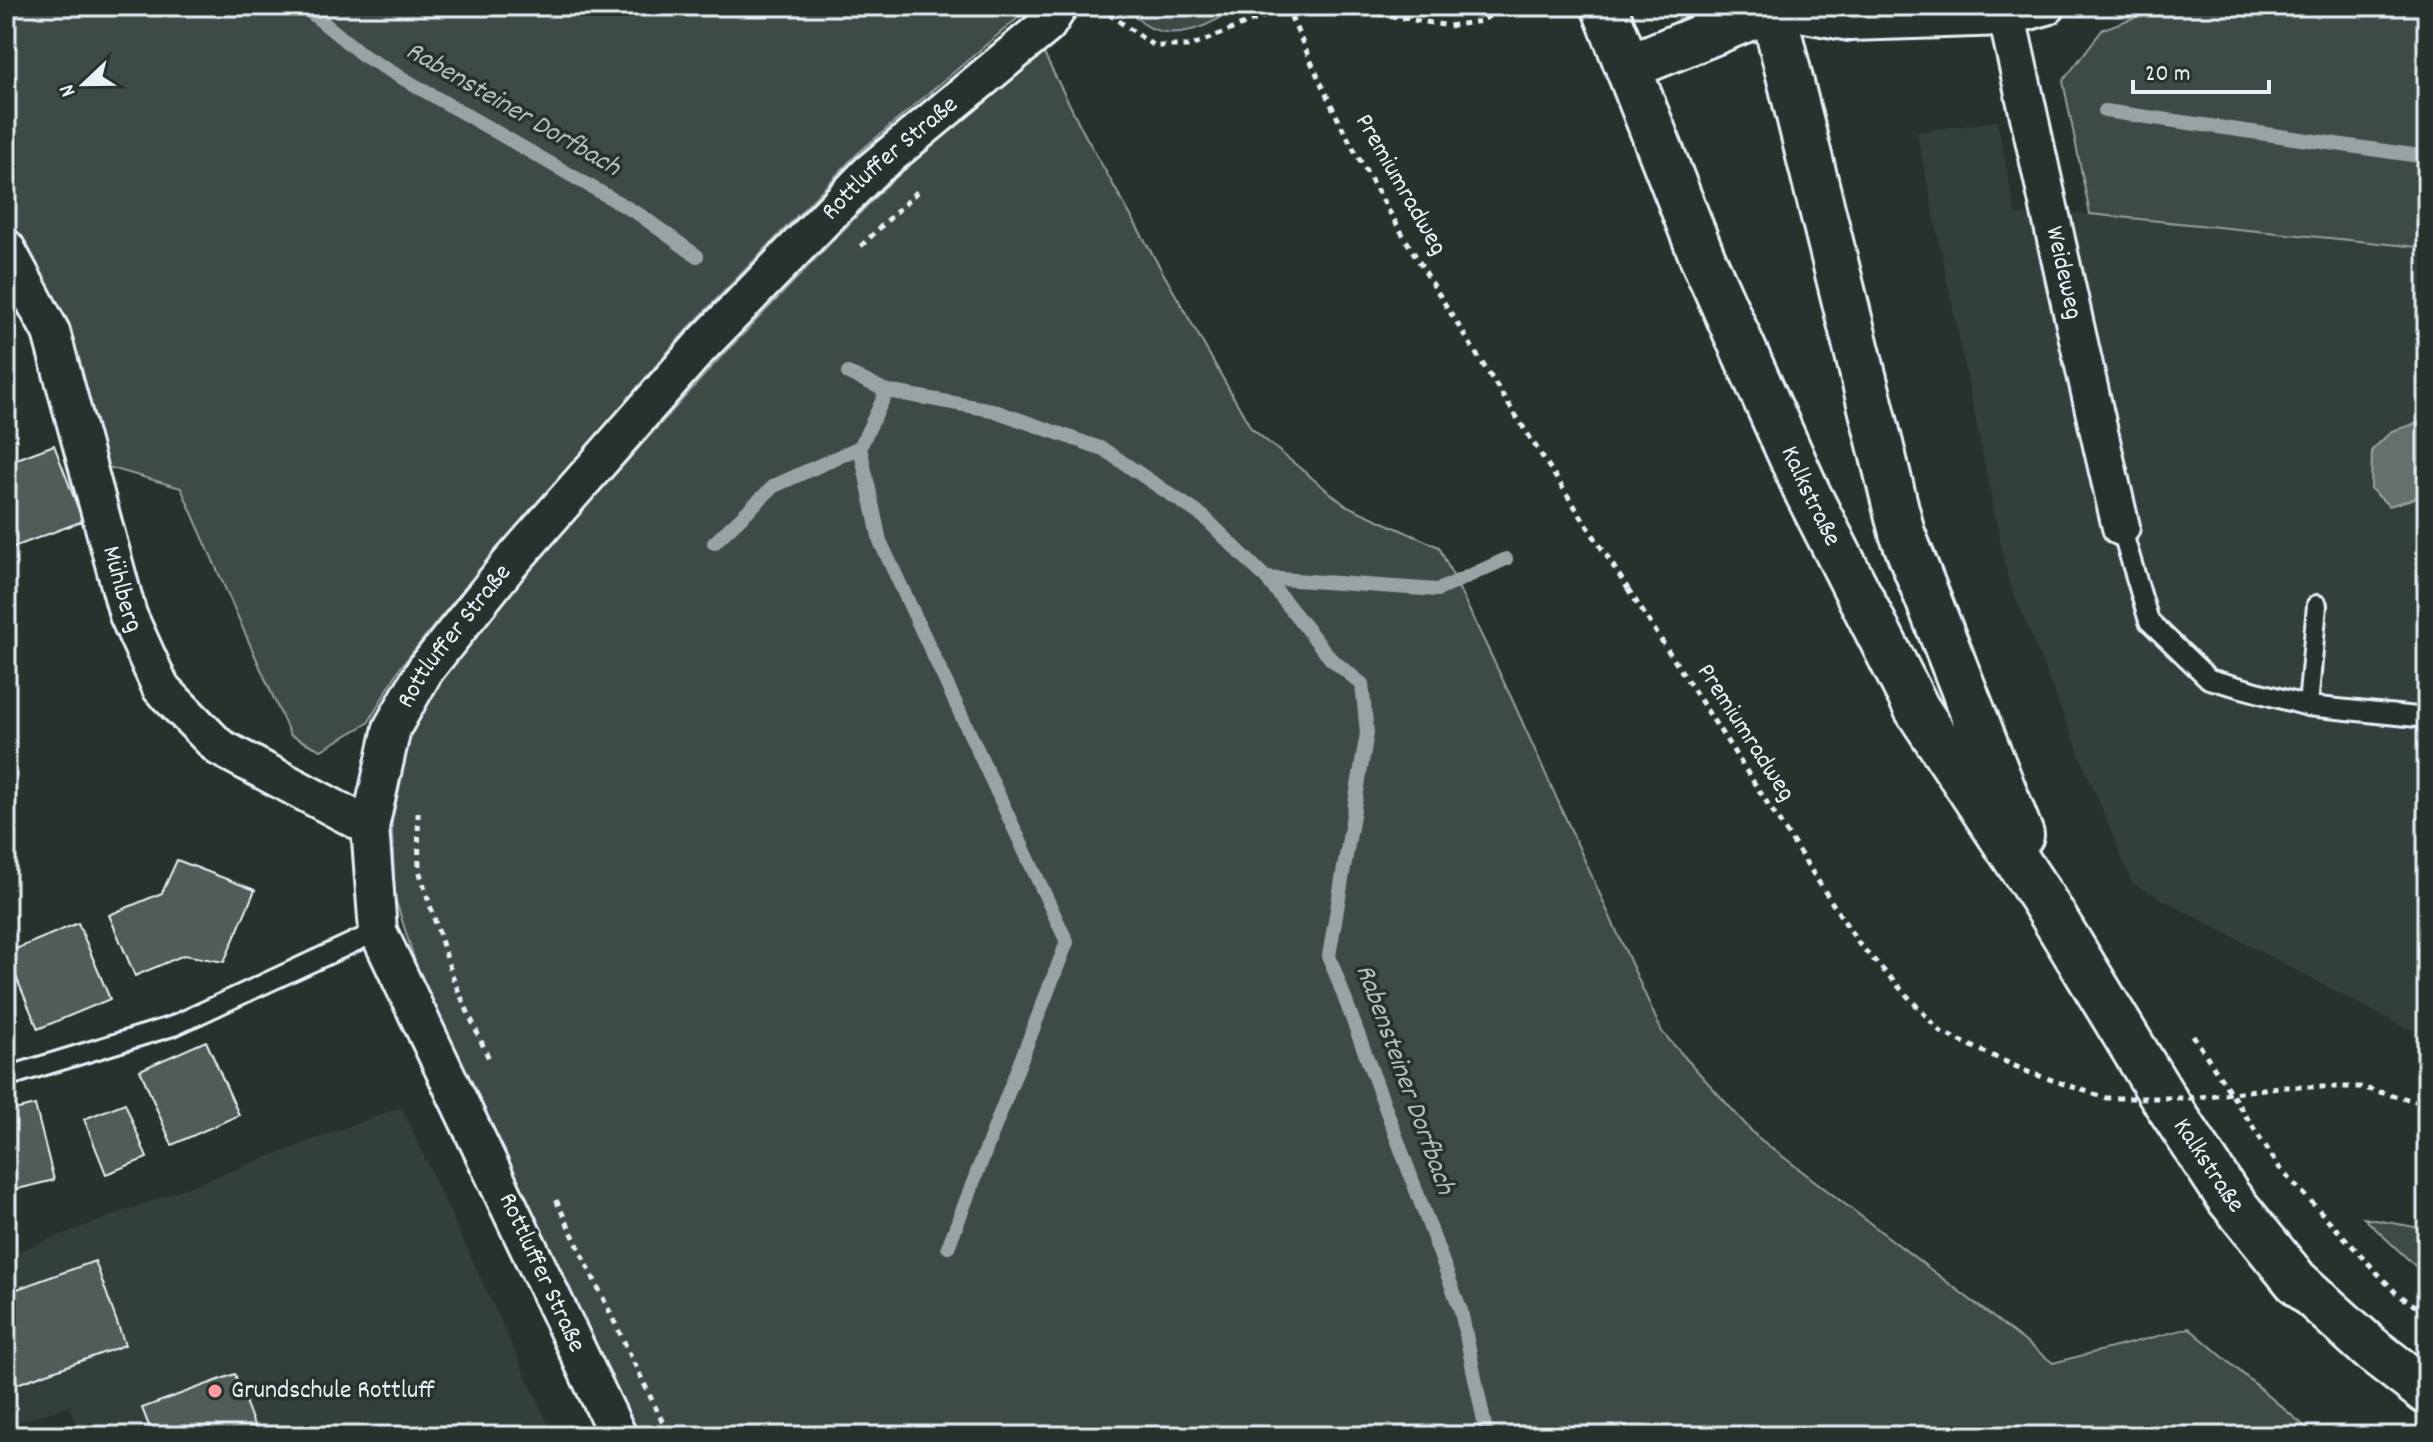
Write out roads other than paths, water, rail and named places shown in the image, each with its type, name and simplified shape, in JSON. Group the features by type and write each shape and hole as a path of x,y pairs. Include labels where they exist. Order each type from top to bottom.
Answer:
{"main road":[{"name":"Kalkstraße","path":"1604,6 1703,259 1808,494 1917,709 2042,898 2166,1102 2229,1198 2296,1281 2370,1348 2427,1392"},
{"name":"Kalkstraße","path":"1773,7 1902,533 2015,815 2042,898"},
{"path":"1628,67 1773,7"}],"street":[{"name":"Rottluffer Straße","path":"618,1436 378,931 370,827 392,728 425,670 507,567 699,348 870,172 1047,25 1059,6"},
{"path":"1773,7 1850,22 2007,17 2047,6"},
{"name":"Weideweg","path":"2007,17 2080,356 2121,527"},
{"name":"Mühlberg","path":"6,248 51,332 128,615 161,688 219,747 370,827"}],"lane":[{"path":"2121,527 2149,621 2209,679 2308,706 2427,718"},
{"path":"2308,706 2317,605"},
{"path":"6,1077 173,1026 378,931"}],"waterway":[{"name":"Rabensteiner Dorfbach","path":"303,6 364,56 640,215 697,256"},
{"path":"2105,111 2427,157"},
{"name":"Rabensteiner Dorfbach","path":"848,373 887,391 992,410 1103,449 1204,517 1266,578 1331,659 1362,684 1367,733 1329,956 1461,1311 1487,1436"},
{"path":"887,391 860,447 880,541 1067,942 948,1247"},
{"path":"714,543 774,486 860,447"},
{"path":"1266,578 1438,590 1506,559"}],"place":[{"name":"Grundschule Rottluff","path":"215,1391"}]}
